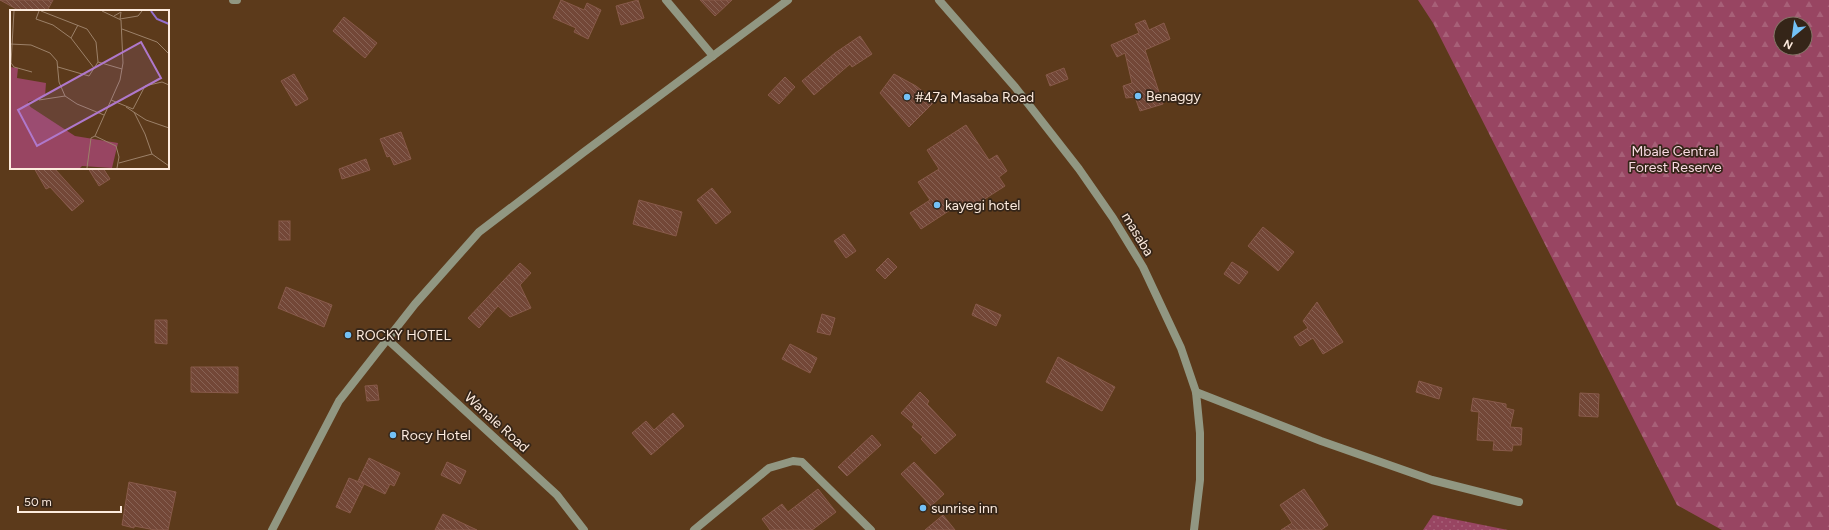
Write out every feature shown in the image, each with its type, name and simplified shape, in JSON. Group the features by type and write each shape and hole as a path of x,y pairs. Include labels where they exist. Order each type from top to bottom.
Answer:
{"street":[{"path":"666,0 713,56"},
{"path":"272,530 339,401 415,304 479,232 788,0"},
{"name":"masaba","path":"939,0 1020,94 1079,169 1113,218 1143,267 1181,348 1196,392 1200,433 1200,480 1194,530"},
{"name":"Wanale Road","path":"387,339 557,495 584,530"},
{"path":"1196,392 1320,441 1432,480 1519,502"},
{"path":"694,530 703,527 769,468 793,461 802,462 871,530"}],"green space":[{"name":"Mbale Central Forest Reserve","path":"1418,0 1829,0 1829,530 1722,530 1677,505 1433,23"},
{"path":"1433,515 1508,530 1423,530"}],"building":[{"path":"0,0 53,0 48,10 18,10"},
{"path":"561,0 584,10 587,3 601,10 588,39 574,32 576,28 553,18"},
{"path":"638,0 644,18 621,25 616,6"},
{"path":"700,0 732,0 715,16"},
{"path":"344,17 377,43 365,58 333,31"},
{"path":"1145,20 1149,30 1164,23 1170,39 1145,50 1163,104 1140,111 1135,97 1126,98 1123,86 1132,83 1125,53 1117,57 1111,45 1139,33 1135,24"},
{"path":"860,36 872,54 852,67 850,64 814,95 802,81 835,53"},
{"path":"1064,68 1068,79 1050,86 1046,75"},
{"path":"294,74 308,99 296,106 281,81"},
{"name":"#47a Masaba Road","path":"894,74 916,86 935,101 909,127 880,93"},
{"path":"785,77 795,87 779,104 768,95"},
{"path":"966,125 989,160 997,155 1007,171 999,177 1005,186 969,209 964,201 921,229 910,213 930,200 918,182 939,169 927,150"},
{"path":"401,132 411,159 394,165 390,156 387,157 380,139"},
{"path":"366,159 370,170 342,179 339,169"},
{"path":"35,169 55,169 84,201 72,211 50,187 46,189"},
{"path":"89,169 104,169 110,179 99,186"},
{"path":"712,188 731,212 716,224 697,200"},
{"path":"639,200 682,212 676,236 633,224"},
{"path":"279,221 290,221 290,240 279,240"},
{"path":"1263,227 1294,252 1278,271 1248,246"},
{"path":"844,234 856,251 846,258 834,241"},
{"path":"888,258 897,267 885,279 876,270"},
{"path":"1232,262 1248,272 1239,284 1224,274"},
{"path":"520,263 531,273 520,285 531,308 510,317 498,306 479,328 468,318"},
{"path":"286,287 332,305 324,327 278,308"},
{"path":"1317,302 1343,342 1323,354 1313,338 1300,346 1294,337 1308,328 1303,321"},
{"path":"976,304 1001,315 996,326 972,315"},
{"path":"822,314 835,318 830,335 817,332"},
{"path":"155,320 167,320 167,344 155,343"},
{"path":"790,344 817,358 810,373 782,359"},
{"path":"1058,357 1115,387 1102,411 1046,382"},
{"path":"191,367 238,367 238,393 191,392"},
{"path":"1419,381 1442,388 1439,399 1416,392"},
{"name":"Rocy Hotel","path":"377,385 379,400 367,401 365,386"},
{"path":"920,392 929,401 927,404 956,435 935,454 921,439 923,437 912,427 914,424 901,413"},
{"path":"1580,393 1599,394 1598,417 1579,416"},
{"path":"1473,398 1506,404 1506,408 1514,410 1510,427 1522,428 1521,445 1513,445 1512,451 1493,450 1494,441 1477,440 1479,412 1471,411"},
{"path":"673,413 684,426 651,455 632,433 646,421 654,430"},
{"path":"872,435 881,445 847,476 838,467"},
{"path":"369,458 400,473 394,486 390,484 385,494 358,481"},
{"path":"447,462 466,471 460,484 441,475"},
{"path":"914,462 944,494 931,506 901,474"},
{"path":"349,478 364,484 350,513 336,507"},
{"path":"129,482 176,492 168,530 155,530 134,526 134,528 122,525"},
{"path":"818,489 836,512 812,530 770,530 762,519 782,504 788,512"},
{"path":"1304,489 1328,525 1321,530 1281,530 1292,523 1280,505"},
{"path":"443,514 477,530 435,530"},
{"path":"943,515 955,530 925,530"}],"place":[{"name":"Benaggy","path":"1138,96"},
{"name":"#47a Masaba Road","path":"907,97"},
{"name":"kayegi hotel","path":"937,205"},
{"name":"ROCKY HOTEL","path":"348,335"},
{"name":"Rocy Hotel","path":"393,435"},
{"name":"sunrise inn","path":"923,508"}]}
